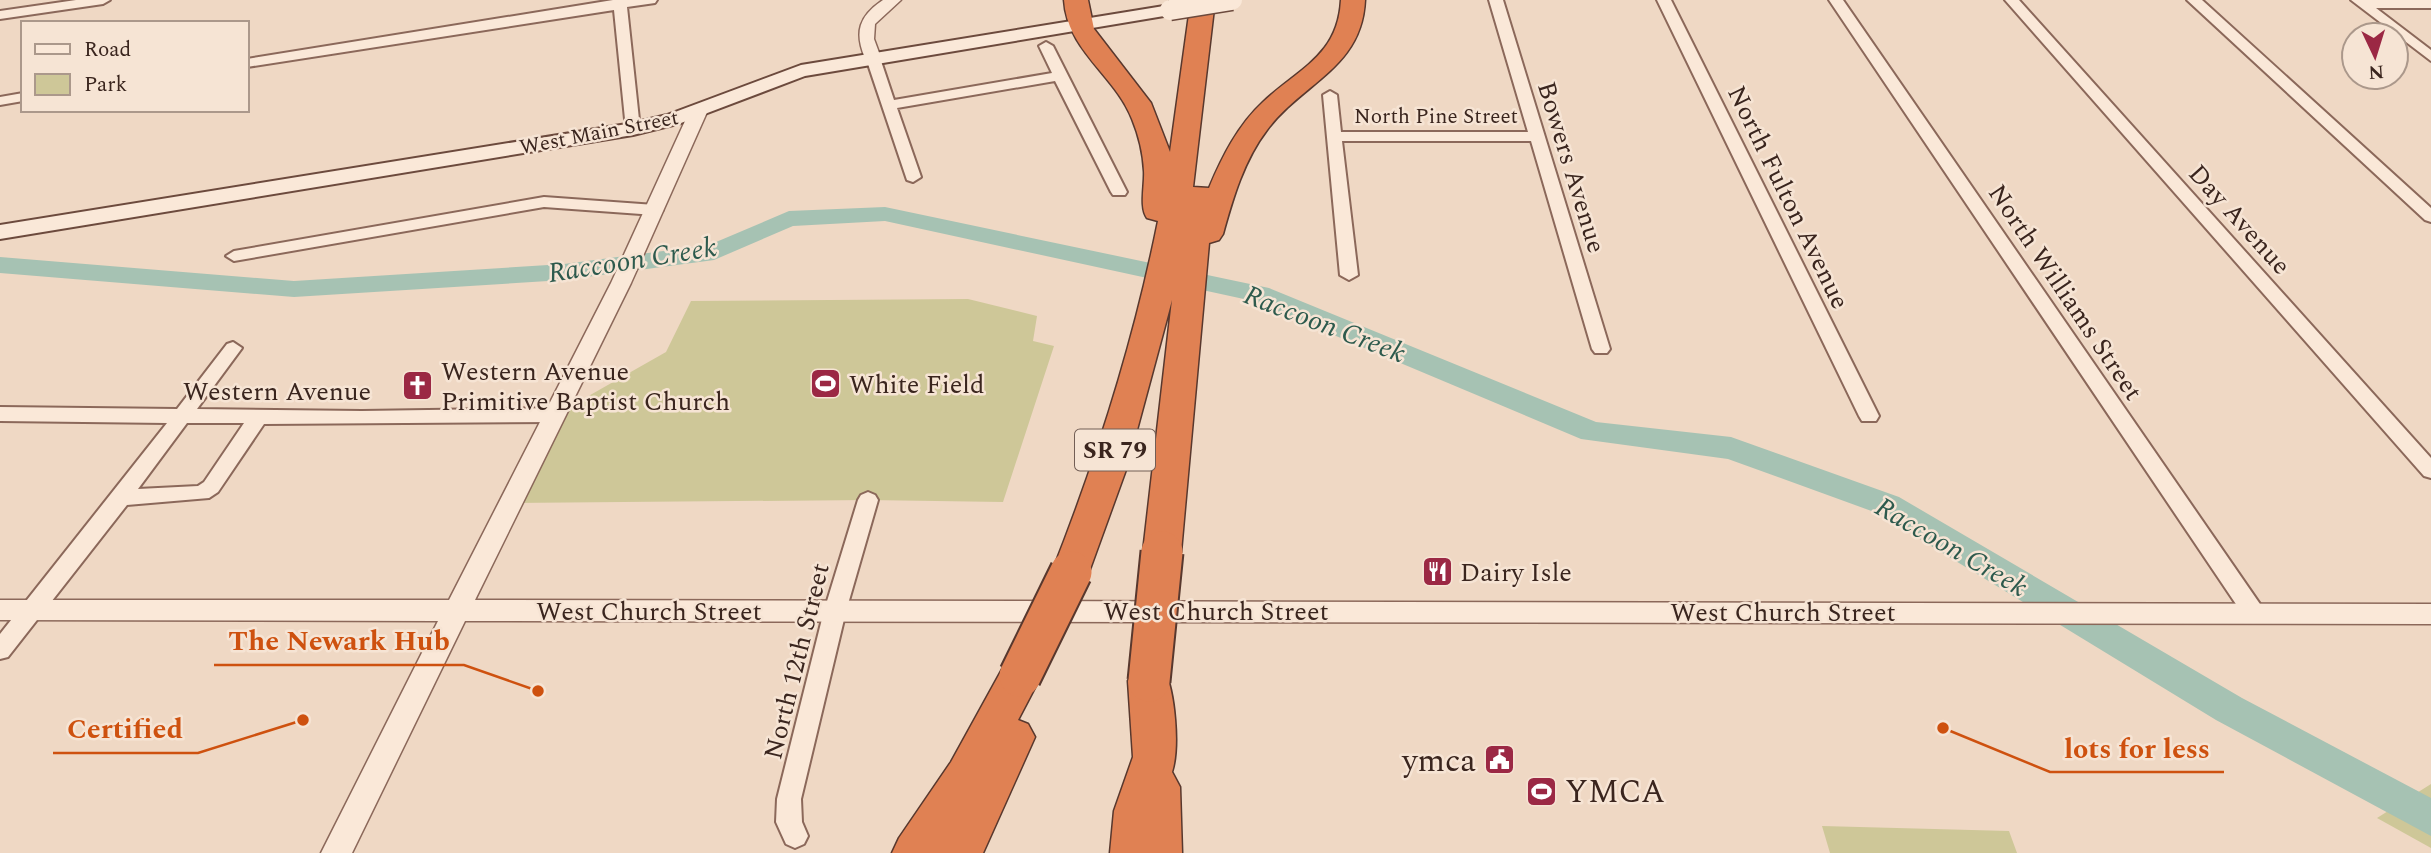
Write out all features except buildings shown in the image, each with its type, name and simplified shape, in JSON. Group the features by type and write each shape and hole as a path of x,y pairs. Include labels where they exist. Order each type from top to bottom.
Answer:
{"highway":[{"path":"1076,0 1077,25 1136,100 1147,120 1158,163 1159,202 1182,251"},
{"name":"SR 79","path":"1133,853 1137,811 1155,757 1149,681 1183,356 1183,163 1203,0"},
{"name":"SR 79","path":"1030,676 1053,643 1075,562 1123,426 1159,290 1182,251 1223,0"},
{"path":"1182,251 1221,194 1242,148 1267,112 1321,67 1344,42 1351,28 1353,0"},
{"path":"915,853 1030,676"},
{"path":"960,853 1030,676"},
{"path":"1155,757 1160,815 1159,853"}],"main road":[{"name":"West Main Street","path":"0,232 632,129 699,110 781,77 873,58 1232,0"}],"street":[{"path":"0,15 103,0"},
{"path":"248,63 620,2 650,0"},
{"path":"893,0 876,12 867,23 864,37 913,177"},
{"name":"Bowers Avenue","path":"1496,0 1601,349"},
{"name":"North Fulton Avenue","path":"1664,0 1869,416"},
{"name":"North Williams Street","path":"1836,0 2254,613"},
{"name":"Day Avenue","path":"2012,0 2431,471"},
{"path":"2194,0 2431,217"},
{"path":"620,2 632,129"},
{"path":"2360,2 2431,4"},
{"path":"2360,2 2431,58"},
{"path":"1046,46 1059,76 1097,142 1119,192"},
{"path":"890,105 1059,76"},
{"path":"1330,94 1349,275"},
{"path":"0,101 21,97"},
{"path":"336,853 621,283 699,110"},
{"name":"North Pine Street","path":"1334,136 1537,137"},
{"path":"234,256 544,202 655,210"},
{"path":"0,650 121,498 233,348"},
{"name":"Western Avenue","path":"0,414 182,417 555,415"},
{"path":"121,498 202,492 211,487 258,417"},
{"name":"North 12th Street","path":"794,836 789,822 789,799 835,611 868,500"},
{"name":"West Church Street","path":"0,610 2431,614"}],"green space":[{"name":"White Field","path":"968,299 1037,316 1033,341 1054,346 1003,502 868,500 511,503 555,415 666,352 691,301"},
{"path":"2431,784 2431,848 2377,818"},
{"path":"1822,826 2009,831 2017,853 1830,853"}],"waterway":[{"name":"Raccoon Creek","path":"0,265 294,289 564,272 714,252 789,219 885,214 1260,294 1592,432 1731,448 1888,505 2229,709 2431,818"}],"place":[{"name":"White Field","path":"826,384"},
{"name":"Western Avenue Primitive Baptist Church","path":"418,386"},
{"name":"Dairy Isle","path":"1437,572"},
{"name":"The Newark Hub","path":"538,691"},
{"name":"Certified","path":"303,720"},
{"name":"lots for less","path":"1943,728"},
{"name":"ymca","path":"1499,760"},
{"name":"YMCA","path":"1542,791"}]}
